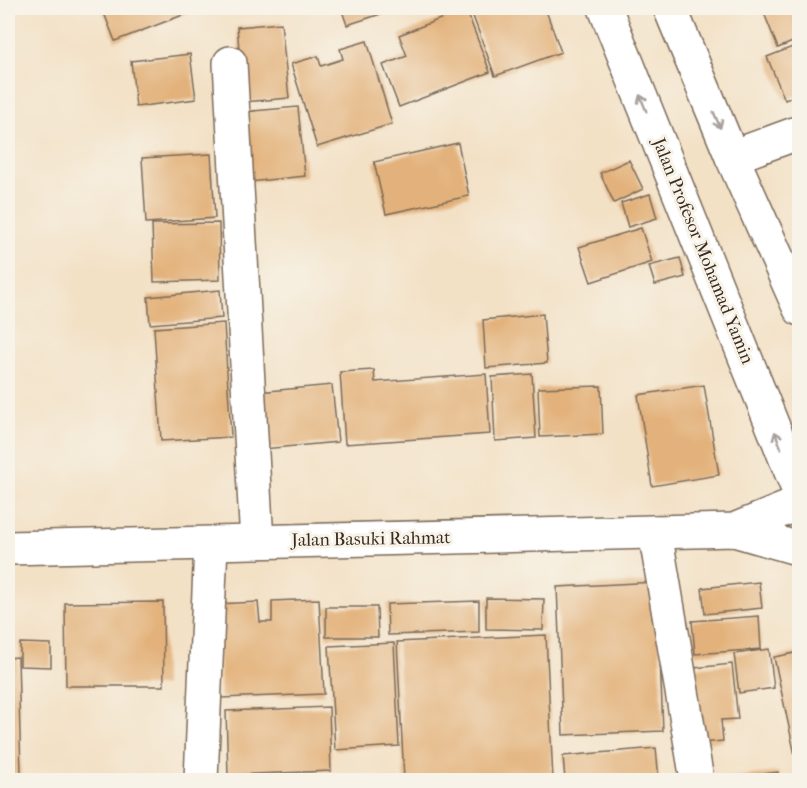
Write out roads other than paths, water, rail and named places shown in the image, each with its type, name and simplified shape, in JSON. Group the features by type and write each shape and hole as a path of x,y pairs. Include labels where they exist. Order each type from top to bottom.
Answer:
{"main road":[{"name":"Jalan Profesor Mohamad Yamin","path":"604,8 800,494"},
{"path":"670,8 732,157 800,309"},
{"path":"230,63 257,542"},
{"path":"732,157 800,132"},
{"path":"734,530 800,503"},
{"path":"734,530 800,549"},
{"name":"Jalan Basuki Rahmat","path":"8,548 734,530"},
{"path":"655,532 697,780"},
{"path":"201,780 211,544"}]}
